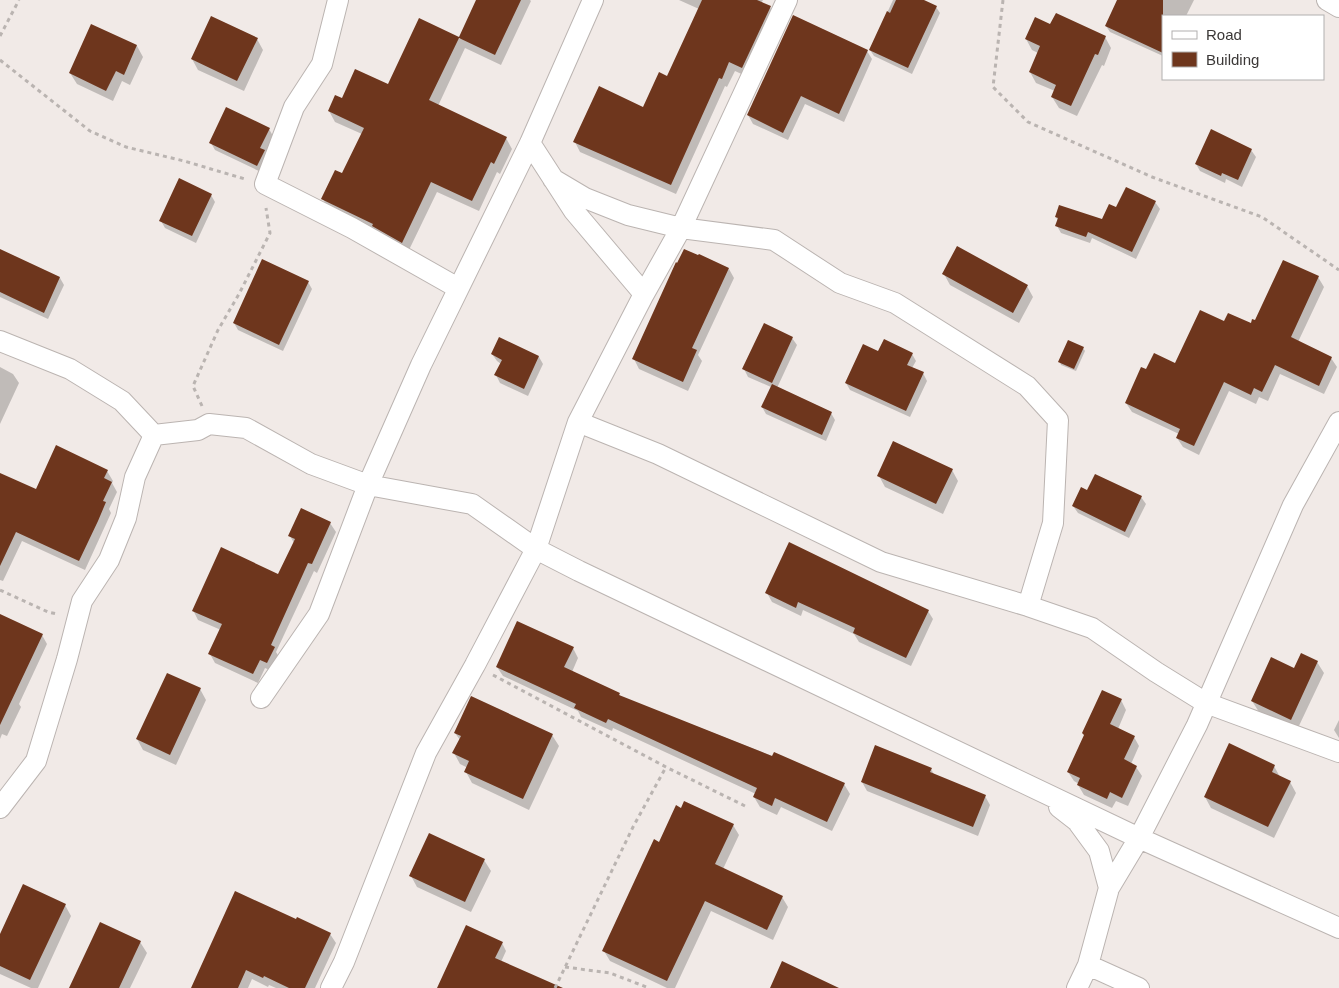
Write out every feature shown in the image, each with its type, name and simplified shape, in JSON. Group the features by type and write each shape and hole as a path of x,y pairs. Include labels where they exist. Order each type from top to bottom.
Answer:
{"street":[{"path":"338,0 322,64 294,107 265,184 352,228 458,288"},
{"path":"261,698 319,614 368,485 421,365 530,143 593,0"},
{"path":"332,988 426,753 536,549 578,422 680,228 787,0"},
{"path":"1327,0 1339,7"},
{"path":"530,143 574,211 644,294"},
{"path":"553,179 585,198 628,215 680,228 774,240 840,283 895,303 1027,386 1058,420 1053,523 1028,606"},
{"path":"0,341 70,369 122,401 154,435"},
{"path":"578,422 658,454 881,562 1028,606 1092,628 1156,672 1206,703 1339,752"},
{"path":"1077,988 1088,965 1109,888 1140,838 1197,725 1293,505 1339,422"},
{"path":"154,435 198,430 209,424 246,428 312,464 368,485 472,504 536,549 579,571 1140,838 1339,928"},
{"path":"0,808 36,761 68,659 82,601 109,560 126,518 135,477 154,435"},
{"path":"1036,789 1077,821 1099,851 1109,888"},
{"path":"1088,965 1139,988"}],"path":[{"path":"0,36 19,0"},
{"path":"1002,0 993,87 1028,122 1152,177 1262,217 1339,270"},
{"path":"0,60 90,131 126,146 265,184 270,233 240,294 218,330 193,386 209,424"},
{"path":"0,590 48,612 77,619"},
{"path":"475,665 666,767 746,806"},
{"path":"555,988 633,827 666,767"},
{"path":"565,967 610,973 649,988"}],"building":[{"path":"476,0 521,0 495,55 459,38 429,100 507,137 494,164 491,162 472,201 431,182 402,243 372,226 373,224 321,199 335,170 342,173 364,128 328,111 335,95 342,98 355,69 388,84 419,18 459,37"},
{"path":"702,0 757,0 771,6 742,68 729,62 722,79 719,78 671,185 573,142 599,86 643,107 659,72 667,76"},
{"path":"896,0 924,0 937,6 908,68 869,50 887,11 890,13"},
{"path":"1117,0 1163,0 1162,53 1105,26"},
{"path":"1056,13 1106,36 1098,55 1095,54 1071,106 1051,97 1056,85 1029,72 1040,46 1025,39 1035,17 1050,24"},
{"path":"793,15 868,50 839,114 801,96 783,133 747,115"},
{"path":"211,16 258,38 237,81 191,59"},
{"path":"91,24 137,45 124,75 116,71 106,91 69,73"},
{"path":"226,107 270,128 260,148 265,150 257,166 209,143"},
{"path":"1211,129 1252,149 1238,180 1222,173 1221,176 1195,164"},
{"path":"179,178 212,194 192,236 159,221"},
{"path":"1126,187 1156,201 1132,252 1088,232 1086,237 1055,226 1058,218 1055,217 1059,205 1102,219 1109,204 1116,207"},
{"path":"957,246 1028,285 1013,313 942,274"},
{"path":"0,249 60,277 44,313 0,292"},
{"path":"684,249 729,268 692,348 697,350 683,382 632,359 676,262"},
{"path":"262,259 309,281 279,345 233,323"},
{"path":"1283,260 1319,276 1291,337 1332,357 1319,386 1275,365 1262,392 1254,388 1251,395 1224,382 1194,446 1176,438 1180,429 1125,403 1141,367 1146,369 1154,353 1175,363 1200,310 1224,321 1228,313 1251,323 1252,319 1255,320"},
{"path":"764,323 793,337 772,383 742,369"},
{"path":"499,337 539,356 524,389 494,375 502,360 491,354"},
{"path":"884,339 913,353 907,365 924,372 906,411 845,383 863,344 878,351"},
{"path":"1068,340 1084,347 1074,369 1058,362"},
{"path":"772,384 832,412 822,435 761,407"},
{"path":"893,441 953,469 936,504 877,476"},
{"path":"56,445 108,470 104,478 112,482 103,501 106,502 98,521 79,561 16,532 0,566 0,473 36,489"},
{"path":"1095,474 1142,496 1125,532 1072,506 1081,487 1087,490"},
{"path":"301,508 331,522 312,564 308,563 271,645 275,647 267,663 260,660 253,674 208,654 222,624 192,611 221,547 278,574 295,539 288,536"},
{"path":"789,542 929,610 906,658 853,633 855,628 798,602 796,608 765,593"},
{"path":"0,614 43,634 0,725"},
{"path":"517,621 574,647 564,667 620,693 619,695 772,756 774,752 845,783 827,822 775,798 772,806 753,797 757,788 608,719 606,723 574,708 576,704 496,667"},
{"path":"1301,653 1318,661 1291,720 1251,701 1271,657 1294,668"},
{"path":"167,673 201,688 170,755 136,739"},
{"path":"1102,690 1122,699 1110,724 1135,736 1124,759 1137,766 1122,798 1110,792 1107,799 1077,785 1080,778 1067,772 1084,735 1082,733"},
{"path":"471,696 553,734 523,799 464,772 469,761 452,753 461,736 454,733"},
{"path":"1229,743 1275,765 1272,772 1291,781 1268,827 1204,797"},
{"path":"875,745 932,768 930,772 986,795 973,827 861,782"},
{"path":"684,801 734,824 715,864 783,896 767,930 705,901 667,981 602,951 654,839 659,842 676,805 681,808"},
{"path":"429,833 485,859 465,902 409,876"},
{"path":"23,884 66,904 30,980 0,966 0,934"},
{"path":"235,891 331,933 305,988 289,988 246,970 238,988 191,988"},
{"path":"100,922 141,941 119,988 69,988"},
{"path":"466,925 503,942 495,958 563,988 437,988"},
{"path":"782,961 839,988 770,988"}]}
